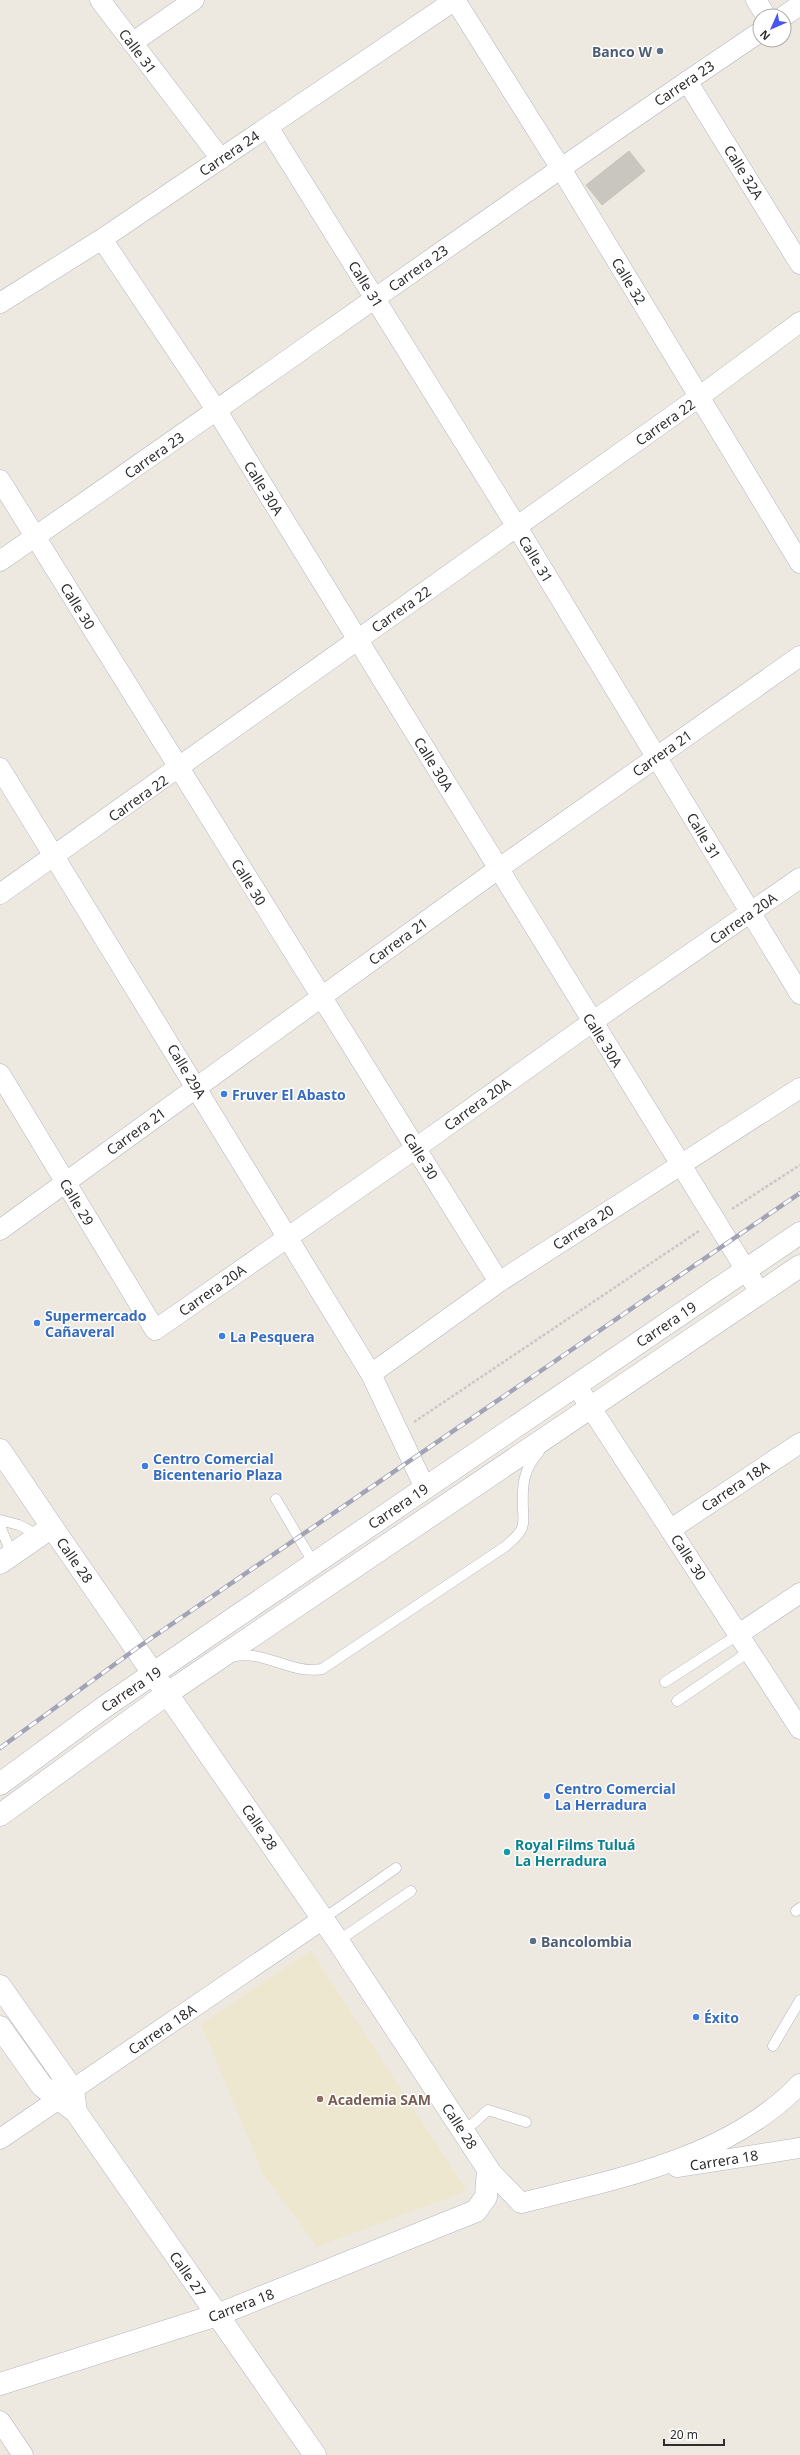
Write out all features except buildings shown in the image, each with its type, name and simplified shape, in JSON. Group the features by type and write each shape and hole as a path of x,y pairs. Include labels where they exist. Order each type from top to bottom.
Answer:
{"main road":[{"name":"Carrera 19","path":"0,1784 103,1708 155,1674 576,1384 800,1233"},
{"name":"Carrera 19","path":"0,1815 216,1660 800,1266"},
{"name":"Calle 28","path":"0,1450 46,1532 155,1674 338,1941 488,2169"},
{"path":"6,1559 46,1532"},
{"name":"Calle 27","path":"0,1986 69,2100 315,2455"},
{"name":"Calle 27","path":"0,2027 42,2086 69,2100"},
{"name":"Carrera 18","path":"0,2384 217,2315 476,2212 486,2197 488,2169"}],"street":[{"name":"Calle 31","path":"100,0 220,158"},
{"path":"132,43 194,0"},
{"name":"Carrera 24","path":"0,303 102,239 455,0"},
{"name":"Calle 32","path":"455,0 560,167 800,563"},
{"name":"Carrera 23","path":"0,561 217,411 560,167 752,37"},
{"name":"Calle 32A","path":"687,81 800,264"},
{"name":"Calle 31","path":"268,127 517,528 750,914 800,994"},
{"name":"Calle 30A","path":"102,239 217,411 744,1270 760,1293"},
{"name":"Carrera 22","path":"0,894 700,398 800,322"},
{"name":"Calle 30","path":"0,480 178,769 499,1282"},
{"name":"Carrera 21","path":"0,1230 498,869 800,656"},
{"name":"Calle 29A","path":"0,768 371,1374 425,1488"},
{"name":"Carrera 20A","path":"155,1330 416,1148 592,1022 800,878"},
{"name":"Calle 29","path":"0,1074 155,1330"},
{"name":"Carrera 20","path":"371,1374 499,1282 800,1088"},
{"name":"Calle 30","path":"576,1384 750,1651 798,1720"},
{"name":"Carrera 18A","path":"671,1530 800,1443"},
{"path":"739,1634 800,1593"},
{"name":"Carrera 18A","path":"0,2139 69,2100 323,1919"},
{"path":"488,2169 521,2203 647,2171 696,2151 762,2116 800,2084"},
{"name":"Carrera 18","path":"647,2171 800,2148"},
{"path":"0,2421 24,2455"}],"lane":[{"path":"216,1660 237,1655 264,1657 310,1671 322,1669 506,1546 521,1530 524,1522 522,1488 525,1471 532,1459 559,1428"},
{"path":"276,1499 314,1564"},
{"path":"0,1520 46,1532"},
{"path":"0,1526 6,1559"},
{"path":"665,1682 739,1634"},
{"path":"677,1701 750,1651"},
{"path":"323,1919 396,1868"},
{"path":"338,1941 411,1891"},
{"path":"773,2046 800,2000"},
{"path":"464,2132 488,2110 526,2122"}],"path":[{"path":"408,1426 800,1165"}],"shaded area":[{"name":"Academia SAM","path":"311,1950 467,2191 317,2247 263,2174 201,2024"}],"railway":[{"path":"0,1748 137,1648 800,1193"}],"place":[{"name":"Banco W","path":"660,51"},
{"name":"Fruver El Abasto","path":"224,1094"},
{"name":"Supermercado Cañaveral","path":"37,1323"},
{"name":"La Pesquera","path":"222,1336"},
{"name":"Centro Comercial Bicentenario Plaza","path":"145,1466"},
{"name":"Centro Comercial La Herradura","path":"547,1796"},
{"name":"Royal Films Tuluá La Herradura","path":"507,1852"},
{"name":"Bancolombia","path":"533,1941"},
{"name":"Éxito","path":"696,2017"},
{"name":"Academia SAM","path":"320,2099"}]}
